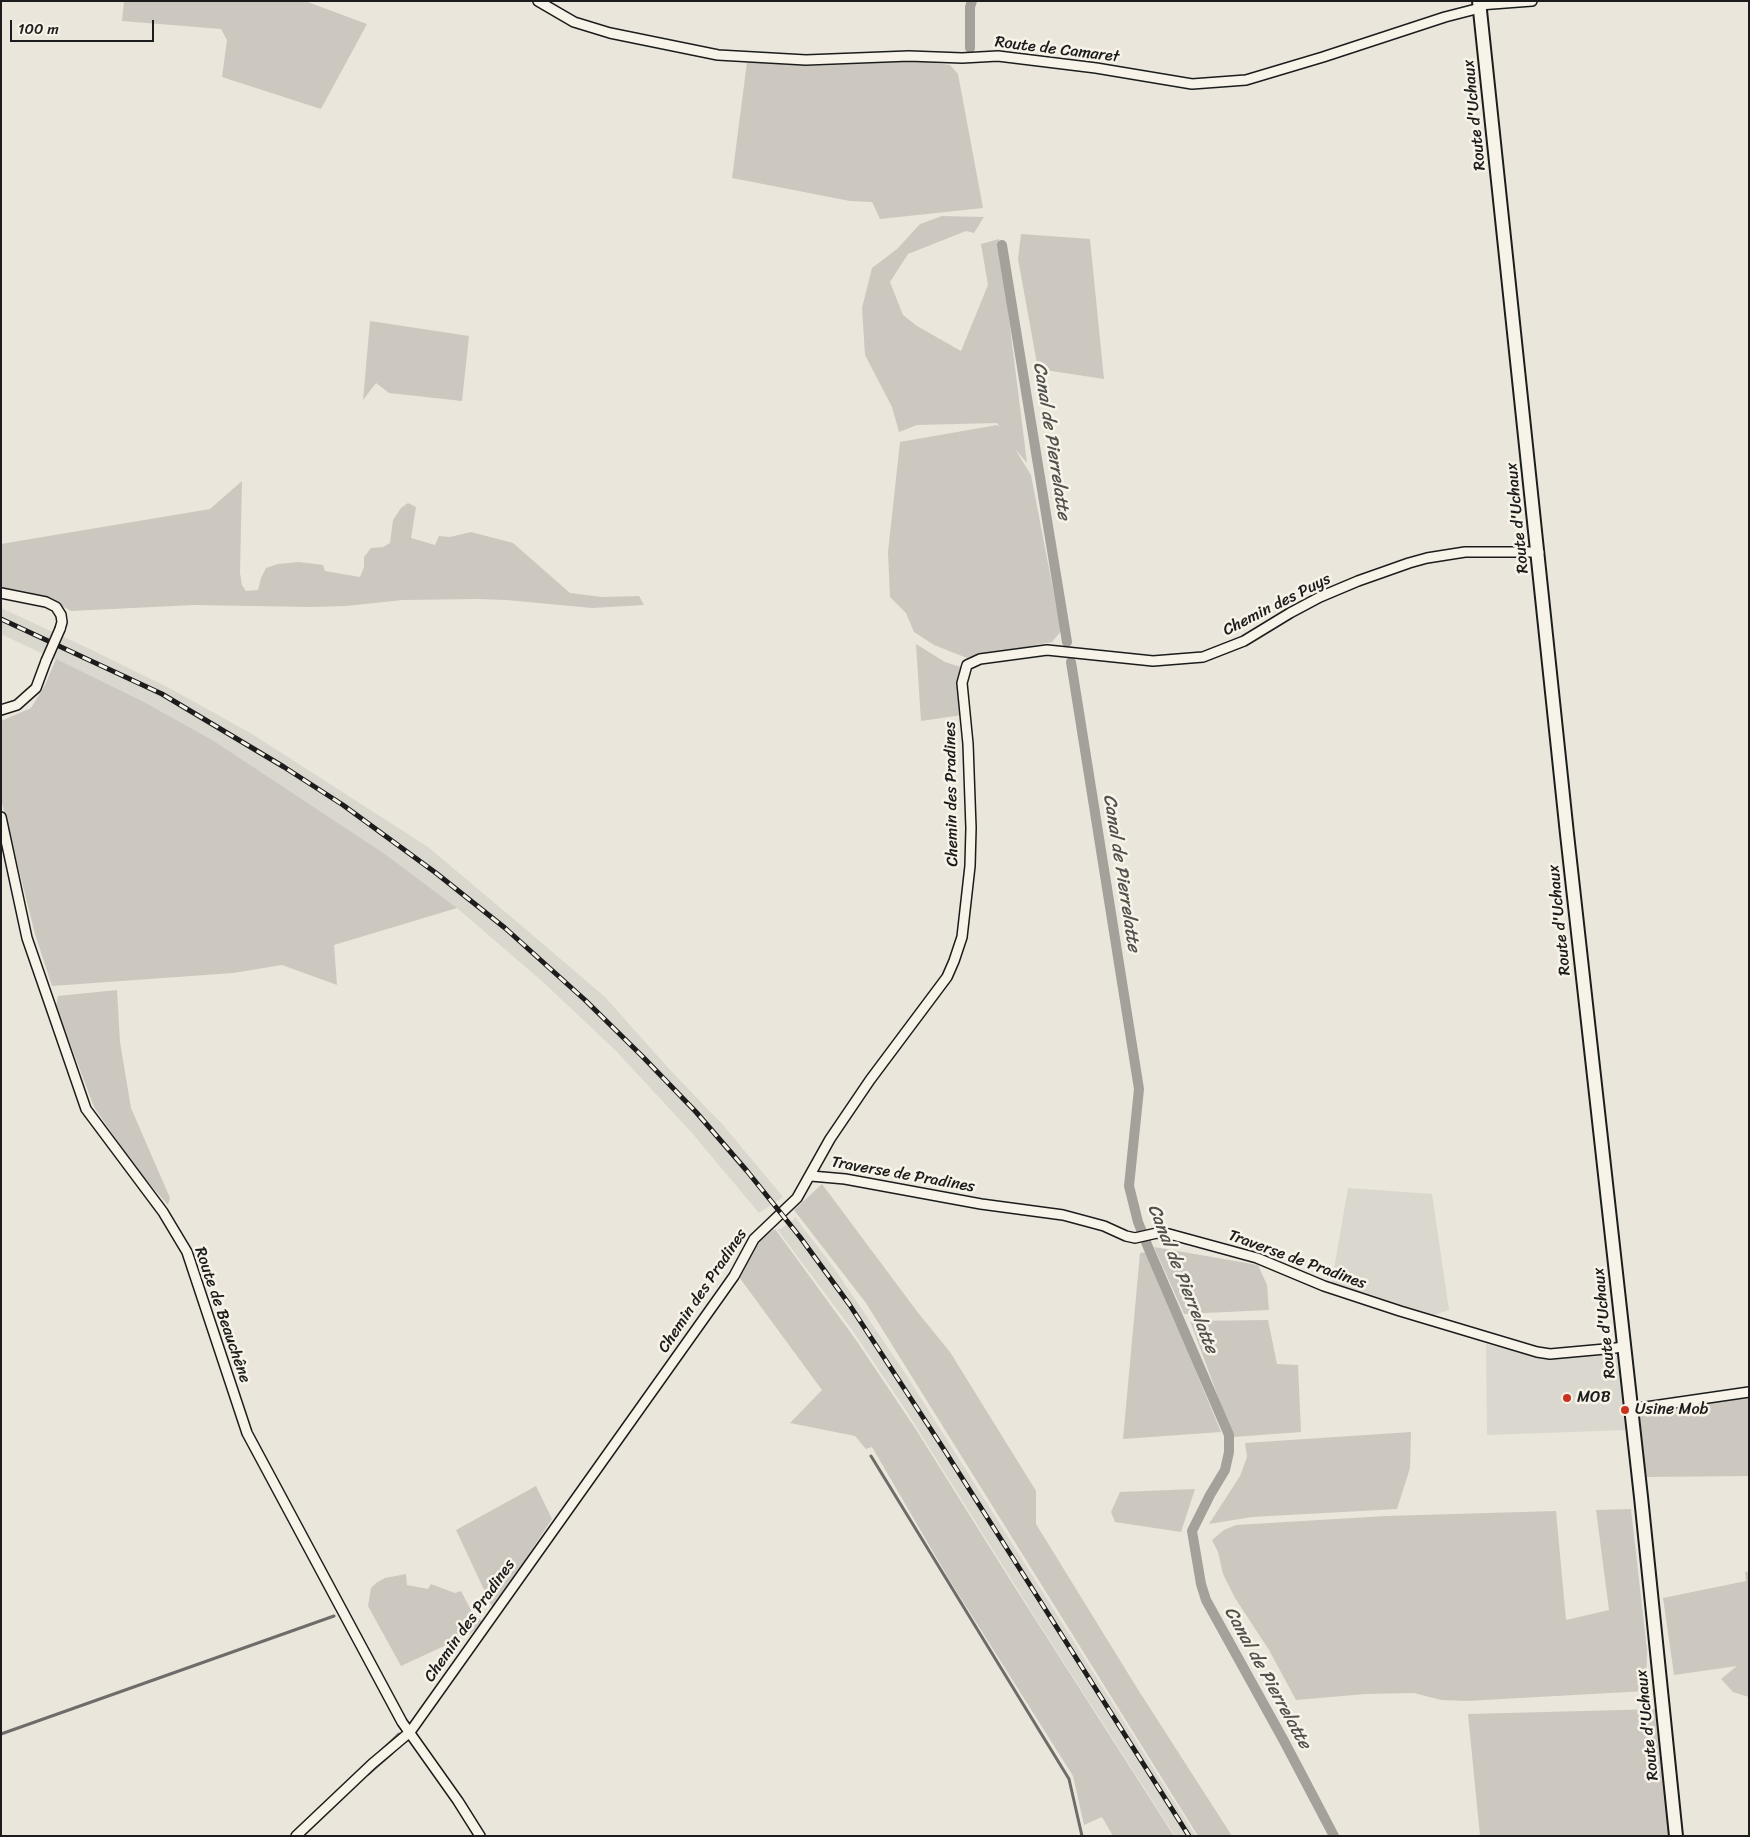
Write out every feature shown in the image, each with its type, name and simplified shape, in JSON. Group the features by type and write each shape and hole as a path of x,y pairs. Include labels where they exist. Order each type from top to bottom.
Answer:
{"main road":[{"name":"Route d'Uchaux","path":"1480,5 1567,834 1632,1410 1676,1836"}],"street":[{"name":"Route de Camaret","path":"538,1 574,22 610,34 718,55 806,60 909,56 962,58 998,56 1096,68 1192,84 1246,80 1323,57 1480,5 1532,1"},
{"name":"Chemin des Puys","path":"967,665 980,659 1048,650 1153,661 1203,657 1244,641 1290,613 1320,598 1358,581 1409,563 1465,552 1538,552"},
{"path":"1,593 46,602 56,607 61,615 62,622 36,688 17,705 1,710"},
{"name":"Chemin des Pradines","path":"296,1836 372,1764 410,1732 730,1282 754,1239 791,1205 811,1176 830,1139 870,1080 947,977 962,937 970,866 971,828 968,744 962,683 967,665"},
{"name":"Route de Beauchêne","path":"1,817 27,938 86,1108 163,1212 187,1252 247,1433 402,1722 480,1836"},
{"name":"Traverse de Pradines","path":"811,1176 845,1179 981,1204 1063,1215 1104,1226 1126,1236 1145,1236 1157,1233 1169,1234 1257,1258 1324,1286 1536,1352 1550,1354 1624,1346"},
{"path":"1632,1410 1749,1392"}],"shaded area":[{"path":"124,1 305,1 367,24 321,109 222,77 227,40 221,29 122,21"},
{"path":"919,61 950,65 958,74 983,208 880,219 872,202 850,201 732,178 747,62 814,66"},
{"path":"942,216 984,217 974,233 966,231 908,254 890,282 903,315 917,326 961,351 988,285 981,244 999,239 1027,463 1015,449 1031,475 1061,631 1052,642 967,658 934,645 914,632 906,613 890,597 888,552 900,442 997,425 1000,427 997,423 917,425 899,432 892,407 865,355 862,308 872,268 897,249 920,224"},
{"path":"1021,234 1090,239 1104,379 1038,369 1018,259"},
{"path":"370,321 469,336 462,401 389,393 376,383 363,400"},
{"path":"242,481 240,573 242,585 246,591 258,590 266,568 278,564 299,562 323,565 325,571 360,577 364,567 364,557 371,548 383,547 390,543 393,520 401,508 408,503 416,507 411,538 435,545 439,536 450,537 471,532 513,543 570,593 602,597 639,596 644,605 592,608 478,599 403,600 346,606 194,605 71,611 49,599 1,587 1,544 210,509"},
{"path":"1,608 173,690 252,734 428,847 605,997 671,1071 723,1125 783,1197 759,1213 692,1133 616,1051 543,982 457,908 385,854 214,741 146,703 1,634"},
{"path":"916,644 945,662 961,667 959,687 962,715 921,721"},
{"path":"56,659 146,703 214,741 385,854 457,908 334,945 337,985 282,965 233,973 52,986 35,934 1,799 1,721 31,708 45,685"},
{"path":"117,990 120,1042 131,1108 170,1198 168,1205 135,1167 94,1107 56,1006 58,996"},
{"path":"822,1184 919,1314 950,1352 1036,1491 1036,1524 1137,1688 1232,1836 1198,1836 866,1303 794,1210"},
{"path":"1348,1188 1432,1194 1449,1310 1429,1317 1331,1286"},
{"path":"795,1217 834,1268 905,1373 1196,1836 1175,1836 905,1409 850,1327 777,1229 781,1229"},
{"path":"775,1229 856,1340 915,1428 1174,1836 1113,1836 1102,1817 1084,1825 1073,1776 950,1581 872,1447 866,1449 855,1436 790,1423 822,1390 739,1277 760,1238"},
{"path":"1154,1247 1258,1265 1267,1285 1269,1310 1184,1314"},
{"path":"1148,1252 1221,1432 1123,1439 1140,1253"},
{"path":"1268,1320 1277,1364 1298,1365 1301,1432 1233,1437 1190,1321"},
{"path":"1486,1344 1543,1358 1620,1352 1628,1430 1487,1435"},
{"path":"1749,1396 1749,1476 1647,1477 1637,1414"},
{"path":"1411,1432 1410,1468 1397,1509 1252,1517 1209,1524 1240,1476 1247,1457 1245,1443"},
{"path":"536,1486 552,1519 493,1609 456,1530"},
{"path":"1195,1489 1181,1532 1115,1522 1111,1512 1120,1492"},
{"path":"1631,1509 1647,1650 1646,1691 1466,1701 1441,1700 1414,1693 1366,1694 1296,1700 1269,1650 1235,1598 1223,1574 1218,1552 1212,1540 1224,1530 1236,1525 1386,1516 1556,1511 1566,1620 1609,1610 1596,1510"},
{"path":"1749,1571 1749,1697 1733,1692 1721,1679 1737,1666 1674,1675 1663,1598 1746,1581 1745,1572"},
{"path":"406,1574 407,1585 428,1589 431,1584 455,1593 461,1591 474,1616 484,1622 470,1634 401,1666 368,1606 371,1588 376,1583 385,1578"},
{"path":"1660,1709 1671,1836 1480,1836 1468,1714"}],"waterway":[{"name":"Canal de Pierrelatte","path":"970,48 970,7 972,1"},
{"name":"Canal de Pierrelatte","path":"1002,245 1067,642"},
{"name":"Canal de Pierrelatte","path":"1071,662 1139,1089 1129,1186 1138,1222 1148,1247 1229,1435 1229,1452 1225,1470 1192,1531 1201,1584 1206,1600 1334,1836"},
{"path":"871,1456 1069,1779 1082,1836"},
{"path":"1,1734 334,1616"},
{"path":"382,1750 399,1734"},
{"path":"368,1774 392,1753"}],"railway":[{"path":"1,619 162,694 284,767 343,805 436,873 505,928 585,1000 642,1056 696,1112 747,1171 800,1237 849,1304 945,1451 1189,1836"}],"place":[{"name":"MOB","path":"1567,1398"},
{"name":"Usine Mob","path":"1625,1410"}]}
